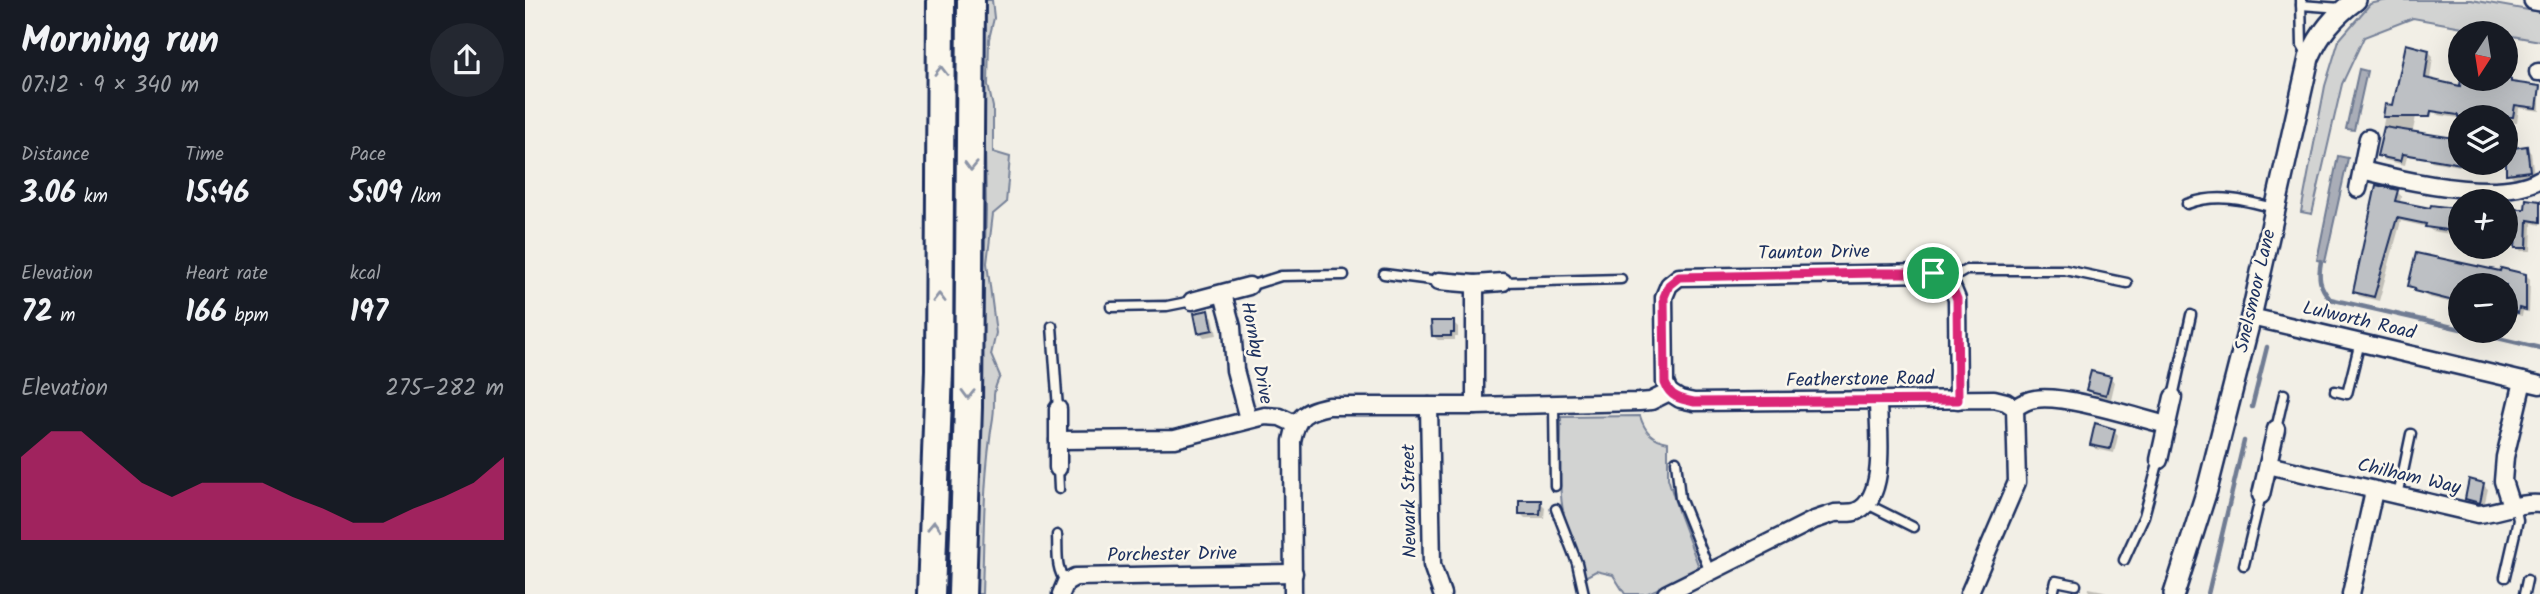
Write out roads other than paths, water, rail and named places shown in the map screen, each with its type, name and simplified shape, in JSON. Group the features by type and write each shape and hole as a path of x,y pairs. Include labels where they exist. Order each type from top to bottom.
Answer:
{"highway":[{"path":"931,594 939,370 941,0"},
{"path":"962,594 968,407 971,0"}],"street":[{"path":"2534,0 2540,1"},
{"name":"Snelsmoor Lane","path":"2174,594 2207,490 2251,317 2309,58 2319,37 2350,4"},
{"path":"2358,189 2368,138"},
{"path":"2362,170 2431,185 2476,189 2526,185 2540,179"},
{"name":"Taunton Drive","path":"1669,392 1665,383 1664,297 1669,285 1679,277 1933,273 1949,280"},
{"path":"1949,280 1957,299 1958,400"},
{"path":"1439,281 1475,284 1503,282"},
{"path":"1475,284 1475,405"},
{"name":"Hornby Drive","path":"1192,301 1249,286"},
{"name":"Hornby Drive","path":"1223,294 1232,327 1235,370 1248,419"},
{"name":"Lulworth Road","path":"2251,317 2540,385"},
{"path":"2513,506 2503,481 2505,457 2523,381"},
{"path":"1293,594 1292,441 1295,424 1304,414 1329,406 1651,401 1669,392"},
{"name":"Featherstone Road","path":"1669,392 1680,400 1694,402 1994,400 2006,402 2015,408"},
{"path":"2159,460 2173,397"},
{"path":"1969,594 2017,482 2015,408 2024,401 2037,398 2057,399 2167,425"},
{"path":"1665,594 1814,520 1836,513 1856,512 1867,504 1877,484 1878,401"},
{"name":"Newark Street","path":"1429,406 1432,565 1443,594"},
{"path":"1058,409 1058,468"},
{"path":"1058,440 1175,439 1265,416 1295,424"},
{"path":"2261,495 2276,429"},
{"name":"Chilham Way","path":"2268,466 2478,514 2493,513 2513,506 2540,504"},
{"path":"2351,594 2374,491"},
{"name":"Porchester Drive","path":"1063,588 1075,577 1294,573"}],"lane":[{"path":"2309,58 2302,46 2301,3 2350,4"},
{"path":"2187,204 2203,198 2232,197 2274,208"},
{"path":"1949,280 1966,270 2065,270 2127,283"},
{"path":"1384,274 1439,281"},
{"path":"1249,286 1281,276 1344,275"},
{"path":"1503,282 1621,279"},
{"path":"1111,307 1167,306 1192,301"},
{"path":"2173,397 2191,315"},
{"path":"1052,326 1058,409"},
{"path":"2335,391 2347,394 2360,342"},
{"path":"2276,429 2284,394"},
{"path":"1554,404 1555,486"},
{"path":"2397,496 2411,434"},
{"path":"2124,560 2144,516 2159,460"},
{"path":"1676,461 1680,498 1710,572"},
{"path":"1058,468 1059,489"},
{"path":"2244,565 2261,495"},
{"path":"1867,504 1913,527"},
{"path":"2505,577 2518,520 2513,506"},
{"path":"1556,509 1577,563 1584,594"},
{"path":"1057,536 1058,566 1063,588"},
{"path":"2524,594 2527,580"},
{"path":"2053,594 2056,581 2076,585"}],"waterway":[{"path":"2321,261 2320,282 2330,299 2448,326"},
{"path":"2518,343 2540,348"},
{"path":"2252,407 2267,347"},
{"path":"2208,594 2244,441"}]}
